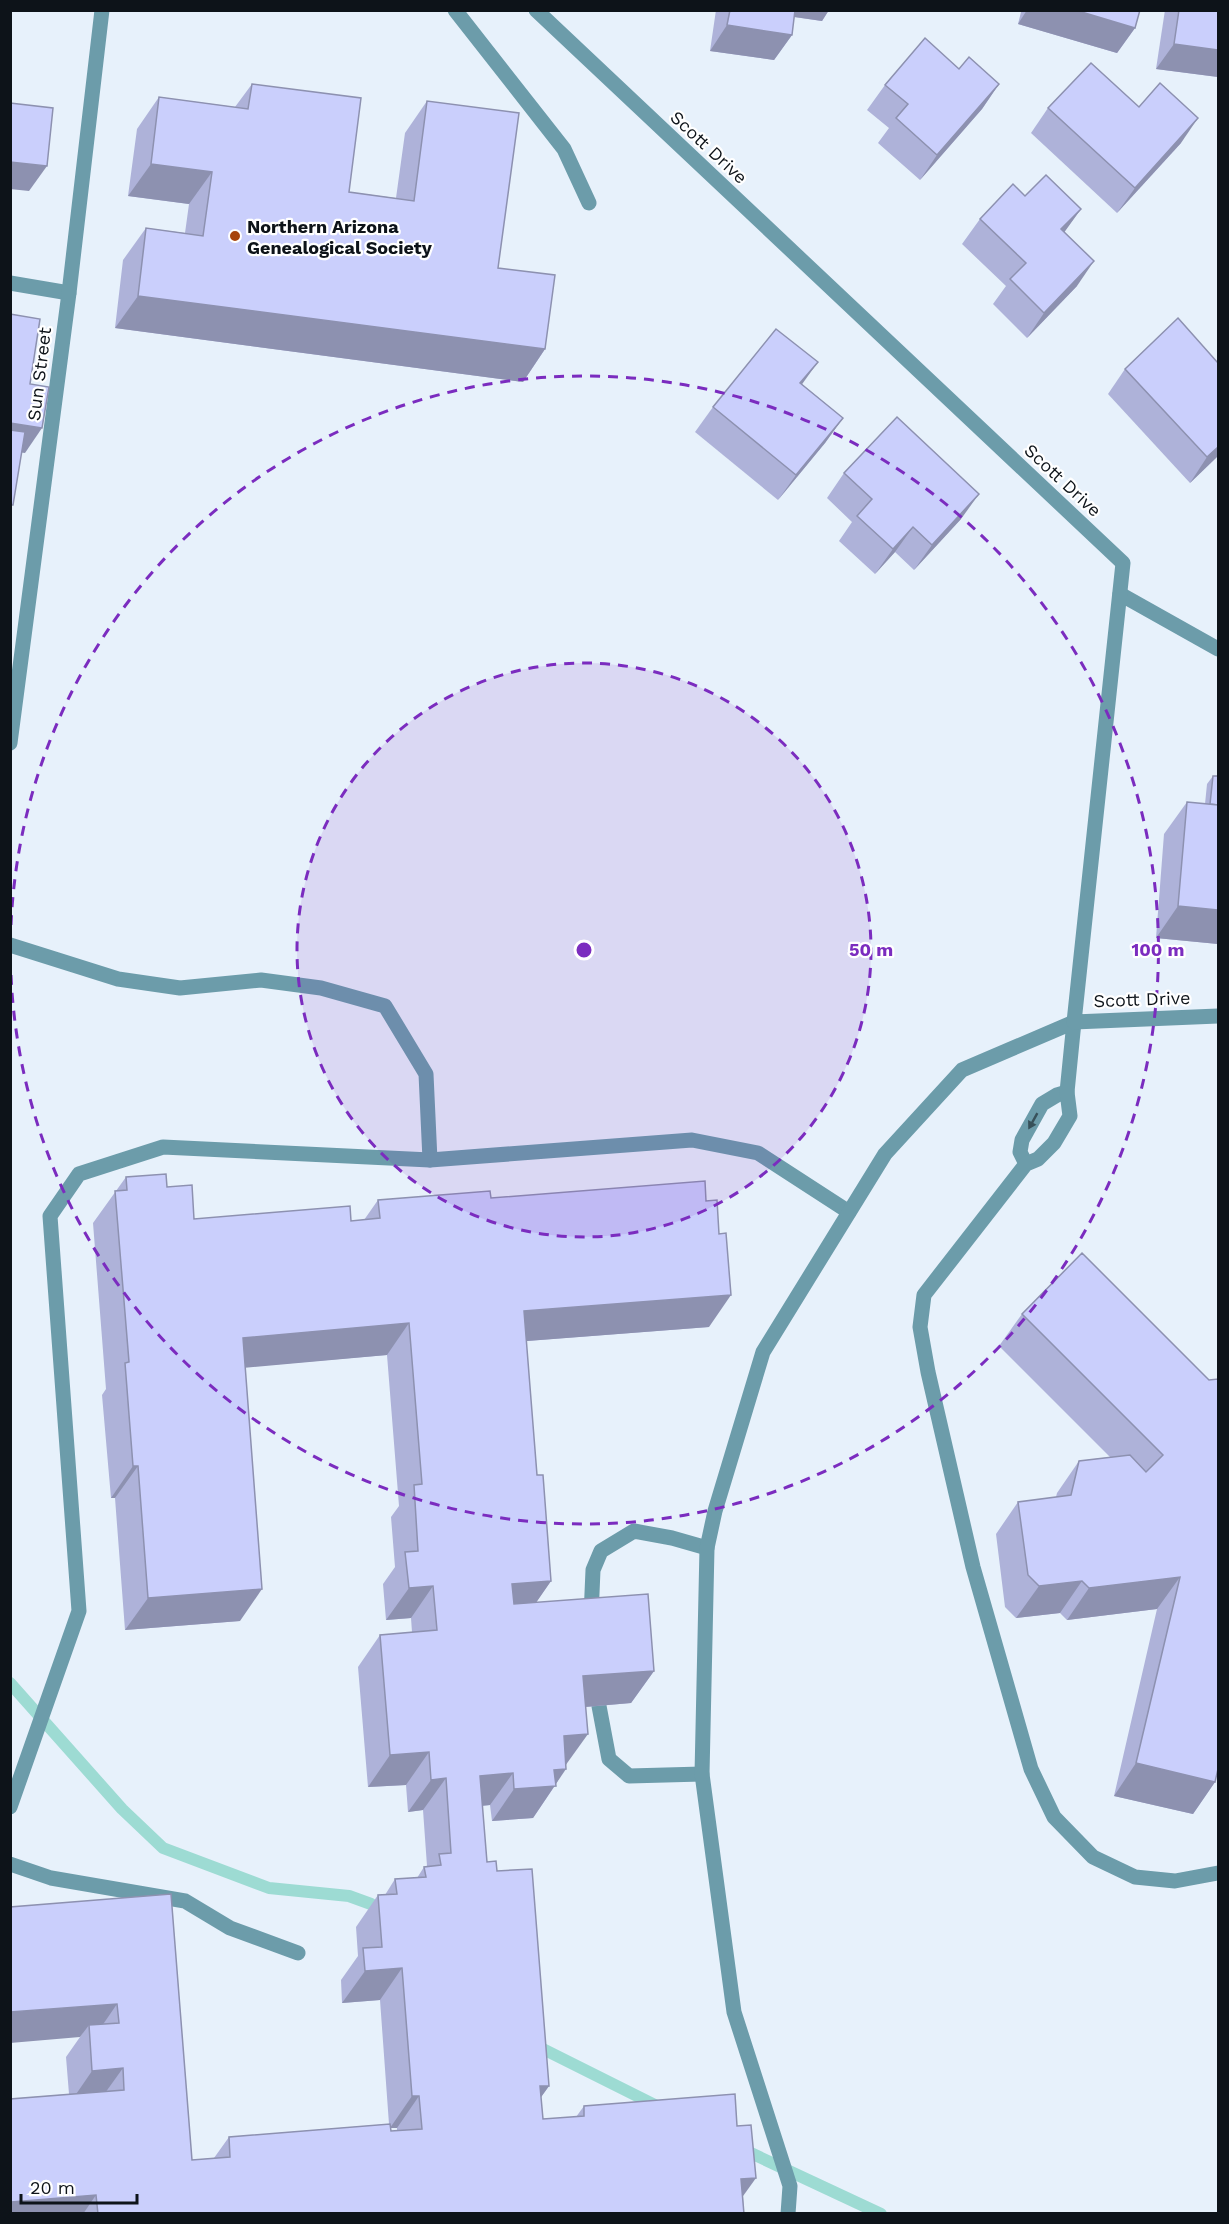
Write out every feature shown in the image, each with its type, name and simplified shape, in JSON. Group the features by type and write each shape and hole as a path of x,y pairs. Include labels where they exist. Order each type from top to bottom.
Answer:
{"street":[{"name":"Sun Street","path":"10,743 17,645 69,293 102,10"},
{"path":"455,10 564,149 589,203"},
{"name":"Scott Drive","path":"536,10 1123,563 1074,1022 1218,1016"},
{"path":"10,283 69,293"},
{"path":"1119,594 1218,649"},
{"path":"10,945 118,979 180,988 261,980 321,988 385,1006 426,1074 430,1160"},
{"path":"788,2214 790,2186 734,2012 702,1774 707,1548 714,1511 764,1352 885,1154 962,1070 1074,1022 1067,1092 1070,1116 1054,1143 1038,1158 1026,1164 924,1295 920,1327 928,1372 973,1567 1031,1769 1054,1817 1093,1857 1135,1877 1175,1881 1218,1873"},
{"path":"1026,1164 1020,1152 1022,1140 1042,1104 1067,1092"},
{"path":"10,1808 80,1611 50,1216 79,1174 163,1147 430,1160 692,1140 759,1153 849,1212"},
{"path":"590,1628 593,1570 601,1551 634,1531 672,1538 707,1548"},
{"path":"599,1706 609,1759 629,1776 702,1774"},
{"path":"10,1864 51,1878 185,1901 230,1928 298,1953"}],"building":[{"path":"730,10 795,10 792,35 727,25"},
{"path":"1075,10 1140,10 1135,28"},
{"path":"1179,10 1218,10 1218,50 1174,44"},
{"path":"925,38 959,69 969,57 999,84 937,155 896,118 908,104 885,85"},
{"path":"1091,63 1139,107 1160,83 1198,118 1135,188 1048,108"},
{"path":"252,84 361,98 349,192 414,201 427,101 519,113 498,268 555,275 545,349 138,296 146,228 203,236 212,172 151,164 159,97 248,109"},
{"path":"10,103 53,108 47,166 10,162"},
{"path":"1046,175 1081,209 1061,229 1094,261 1044,313 1010,279 1026,263 980,219 1013,184 1025,196"},
{"path":"10,314 40,319 30,384 49,387 42,428 10,423"},
{"path":"1178,318 1218,363 1218,447 1207,457 1125,369"},
{"path":"776,329 818,362 800,383 843,418 796,475 713,407"},
{"path":"897,417 979,494 932,545 913,527 893,549 857,516 872,499 844,473"},
{"path":"10,430 25,432 13,505 10,505"},
{"path":"1213,776 1218,776 1218,805 1210,804"},
{"path":"1187,802 1218,805 1218,910 1178,906"},
{"path":"166,1174 167,1187 192,1185 194,1219 350,1206 351,1221 380,1218 378,1200 490,1191 491,1198 705,1181 706,1201 717,1200 719,1234 726,1233 731,1295 524,1311 537,1475 543,1475 551,1581 512,1584 514,1604 648,1594 654,1671 583,1676 588,1734 564,1736 566,1769 554,1770 556,1786 514,1789 513,1773 480,1776 487,1862 496,1861 497,1871 532,1869 549,2086 540,2086 543,2119 584,2116 584,2106 735,2094 737,2126 751,2125 756,2178 741,2179 744,2214 98,2214 96,2195 11,2202 10,2099 124,2090 123,2068 92,2071 89,2025 119,2023 117,2004 10,2012 10,1907 171,1894 192,2160 230,2157 229,2137 390,2124 391,2131 422,2129 419,2096 412,2096 402,1968 365,1971 363,1948 382,1947 378,1895 397,1894 395,1879 426,1877 424,1867 441,1865 439,1854 451,1853 446,1778 431,1780 429,1752 390,1755 380,1635 437,1630 433,1586 409,1588 405,1552 418,1551 414,1485 422,1484 409,1323 243,1338 262,1589 148,1598 138,1466 133,1466 125,1363 129,1362 115,1191 127,1190 126,1177"},
{"path":"1082,1253 1209,1380 1218,1379 1218,1769 1215,1782 1136,1763 1180,1577 1089,1588 1082,1581 1039,1586 1028,1575 1018,1502 1071,1495 1079,1461 1130,1455 1146,1472 1163,1455 1022,1314"}],"waterway":[{"path":"10,1683 122,1809 163,1848 269,1888 349,1896 371,1904 384,1914"},
{"path":"531,2043 661,2108"},
{"path":"740,2148 881,2214"}],"place":[{"name":"Northern Arizona Genealogical Society","path":"235,236"}]}
